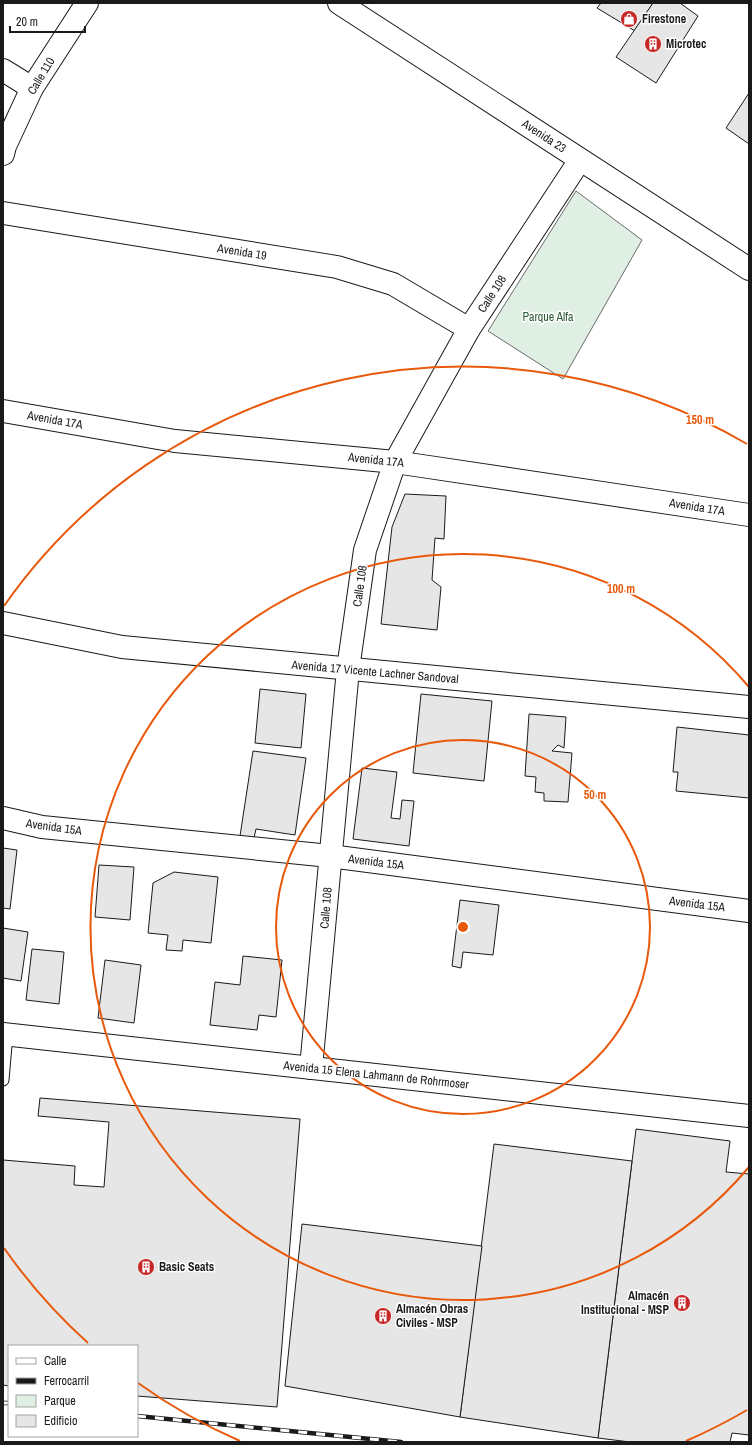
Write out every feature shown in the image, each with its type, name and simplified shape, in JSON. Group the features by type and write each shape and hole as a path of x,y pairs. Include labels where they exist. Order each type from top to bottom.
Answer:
{"street":[{"name":"Calle 110","path":"3,154 5,146 32,88 87,3"},
{"name":"Avenida 23","path":"338,3 749,269"},
{"path":"3,70 32,88"},
{"name":"Calle 108","path":"311,1068 348,669 365,550 395,462 469,329 580,160"},
{"name":"Avenida 19","path":"3,213 337,267 393,284 469,329"},
{"name":"Avenida 17A","path":"3,411 175,441 395,462 749,515"},
{"name":"Avenida 17 Vicente Lachner Sandoval","path":"3,623 122,647 749,707"},
{"name":"Avenida 15A","path":"3,818 42,827 330,856 749,911"},
{"name":"Avenida 15 Elena Lahmann de Rohrmoser","path":"5,1034 749,1116"}],"lane":[{"path":"3,1080 5,1034"}],"green space":[{"name":"Parque Alfa","path":"576,191 642,240 563,379 488,331"}],"building":[{"name":"Firestone","path":"601,3 653,3 635,31 597,8"},
{"name":"Microtec","path":"653,3 680,3 698,16 656,83 616,57"},
{"path":"749,93 749,144 726,128"},
{"path":"405,494 446,496 444,539 435,538 432,580 441,587 437,630 381,624 392,527"},
{"path":"260,689 306,694 301,748 255,743"},
{"path":"421,694 492,701 484,781 413,773"},
{"path":"529,714 566,717 564,748 558,745 552,751 572,753 568,802 544,801 544,793 535,792 536,777 525,776"},
{"path":"677,727 749,735 749,798 676,791 678,772 673,772"},
{"path":"253,751 306,758 295,835 256,829 254,838 240,836"},
{"path":"362,768 397,772 391,818 400,819 402,800 414,801 409,846 353,839"},
{"path":"3,848 17,850 10,909 3,908"},
{"path":"99,865 134,867 130,920 95,917"},
{"path":"174,872 218,877 211,943 183,940 182,951 166,950 168,935 148,933 153,883"},
{"path":"460,900 499,905 493,955 463,952 461,968 452,966"},
{"path":"3,928 28,932 21,981 3,978"},
{"path":"32,949 64,952 59,1004 26,1000"},
{"path":"243,956 282,960 276,1017 259,1015 257,1030 210,1025 215,982 240,985"},
{"path":"105,960 141,965 134,1023 98,1018"},
{"name":"Basic Seats","path":"40,1098 300,1119 277,1407 138,1396 138,1345 8,1345 8,1386 3,1385 3,1160 75,1166 74,1185 104,1187 109,1122 38,1116"},
{"name":"Almacén Institucional - MSP","path":"636,1129 730,1141 726,1172 749,1174 749,1435 732,1433 730,1442 630,1442 598,1438"},
{"path":"494,1144 632,1161 598,1438 460,1417"},
{"name":"Almacén Obras Civiles - MSP","path":"302,1224 482,1246 460,1417 285,1386"}],"railway":[{"path":"3,1403 8,1403"},
{"path":"138,1416 401,1442"}],"place":[{"name":"Firestone","path":"629,19"},
{"name":"Microtec","path":"653,44"},
{"name":"Basic Seats","path":"146,1267"},
{"name":"Almacén Institucional - MSP","path":"682,1303"},
{"name":"Almacén Obras Civiles - MSP","path":"383,1316"}]}
